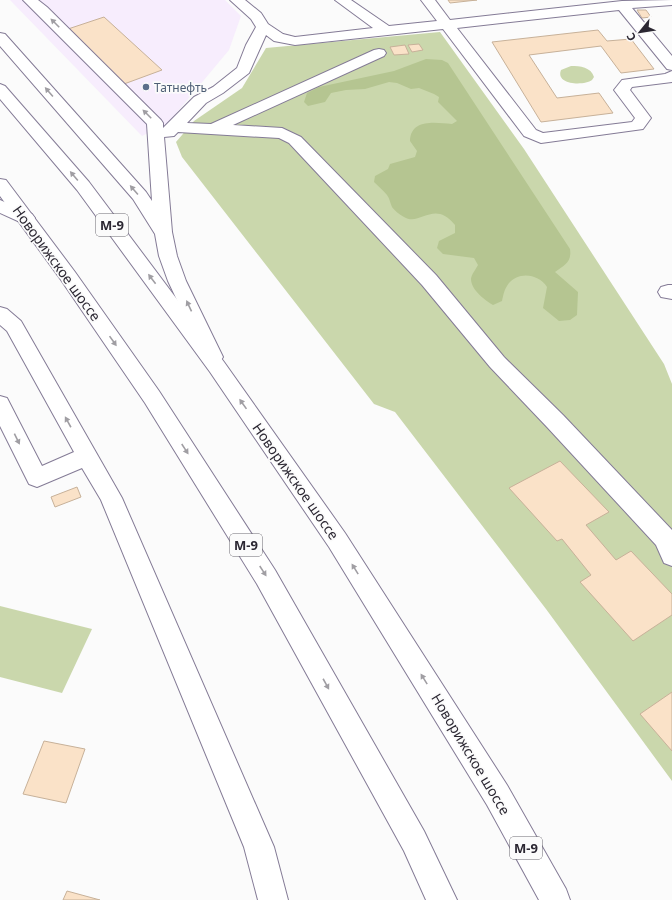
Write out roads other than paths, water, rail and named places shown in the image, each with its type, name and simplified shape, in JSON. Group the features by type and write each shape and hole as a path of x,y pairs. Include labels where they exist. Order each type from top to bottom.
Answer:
{"main road":[{"path":"30,0 47,15 155,123 164,234 168,256 177,281 218,367"},
{"path":"237,0 256,16 263,27 279,38 295,41 628,3 672,1"},
{"path":"342,0 386,31"},
{"path":"428,0 530,134 541,138 637,126 642,118 622,90 627,83 670,78 672,76"},
{"path":"628,3 672,66"},
{"path":"157,142 200,100 218,90 244,70 253,45 263,27"},
{"path":"0,37 140,196 164,234"},
{"path":"214,129 379,53"},
{"name":"Новорижское шоссе","path":"0,89 83,186 218,367 337,540 497,795 554,900"},
{"path":"174,127 282,133 295,140 429,280 497,362 555,421 666,540 672,556"},
{"name":"Новорижское шоссе","path":"0,184 13,212 68,276 152,397 266,576 414,841 442,900"},
{"path":"0,314 14,326 111,498 259,848 274,900"},
{"path":"0,404 37,478 87,456"}],"place":[{"name":"Татнефть","path":"146,87"}]}
